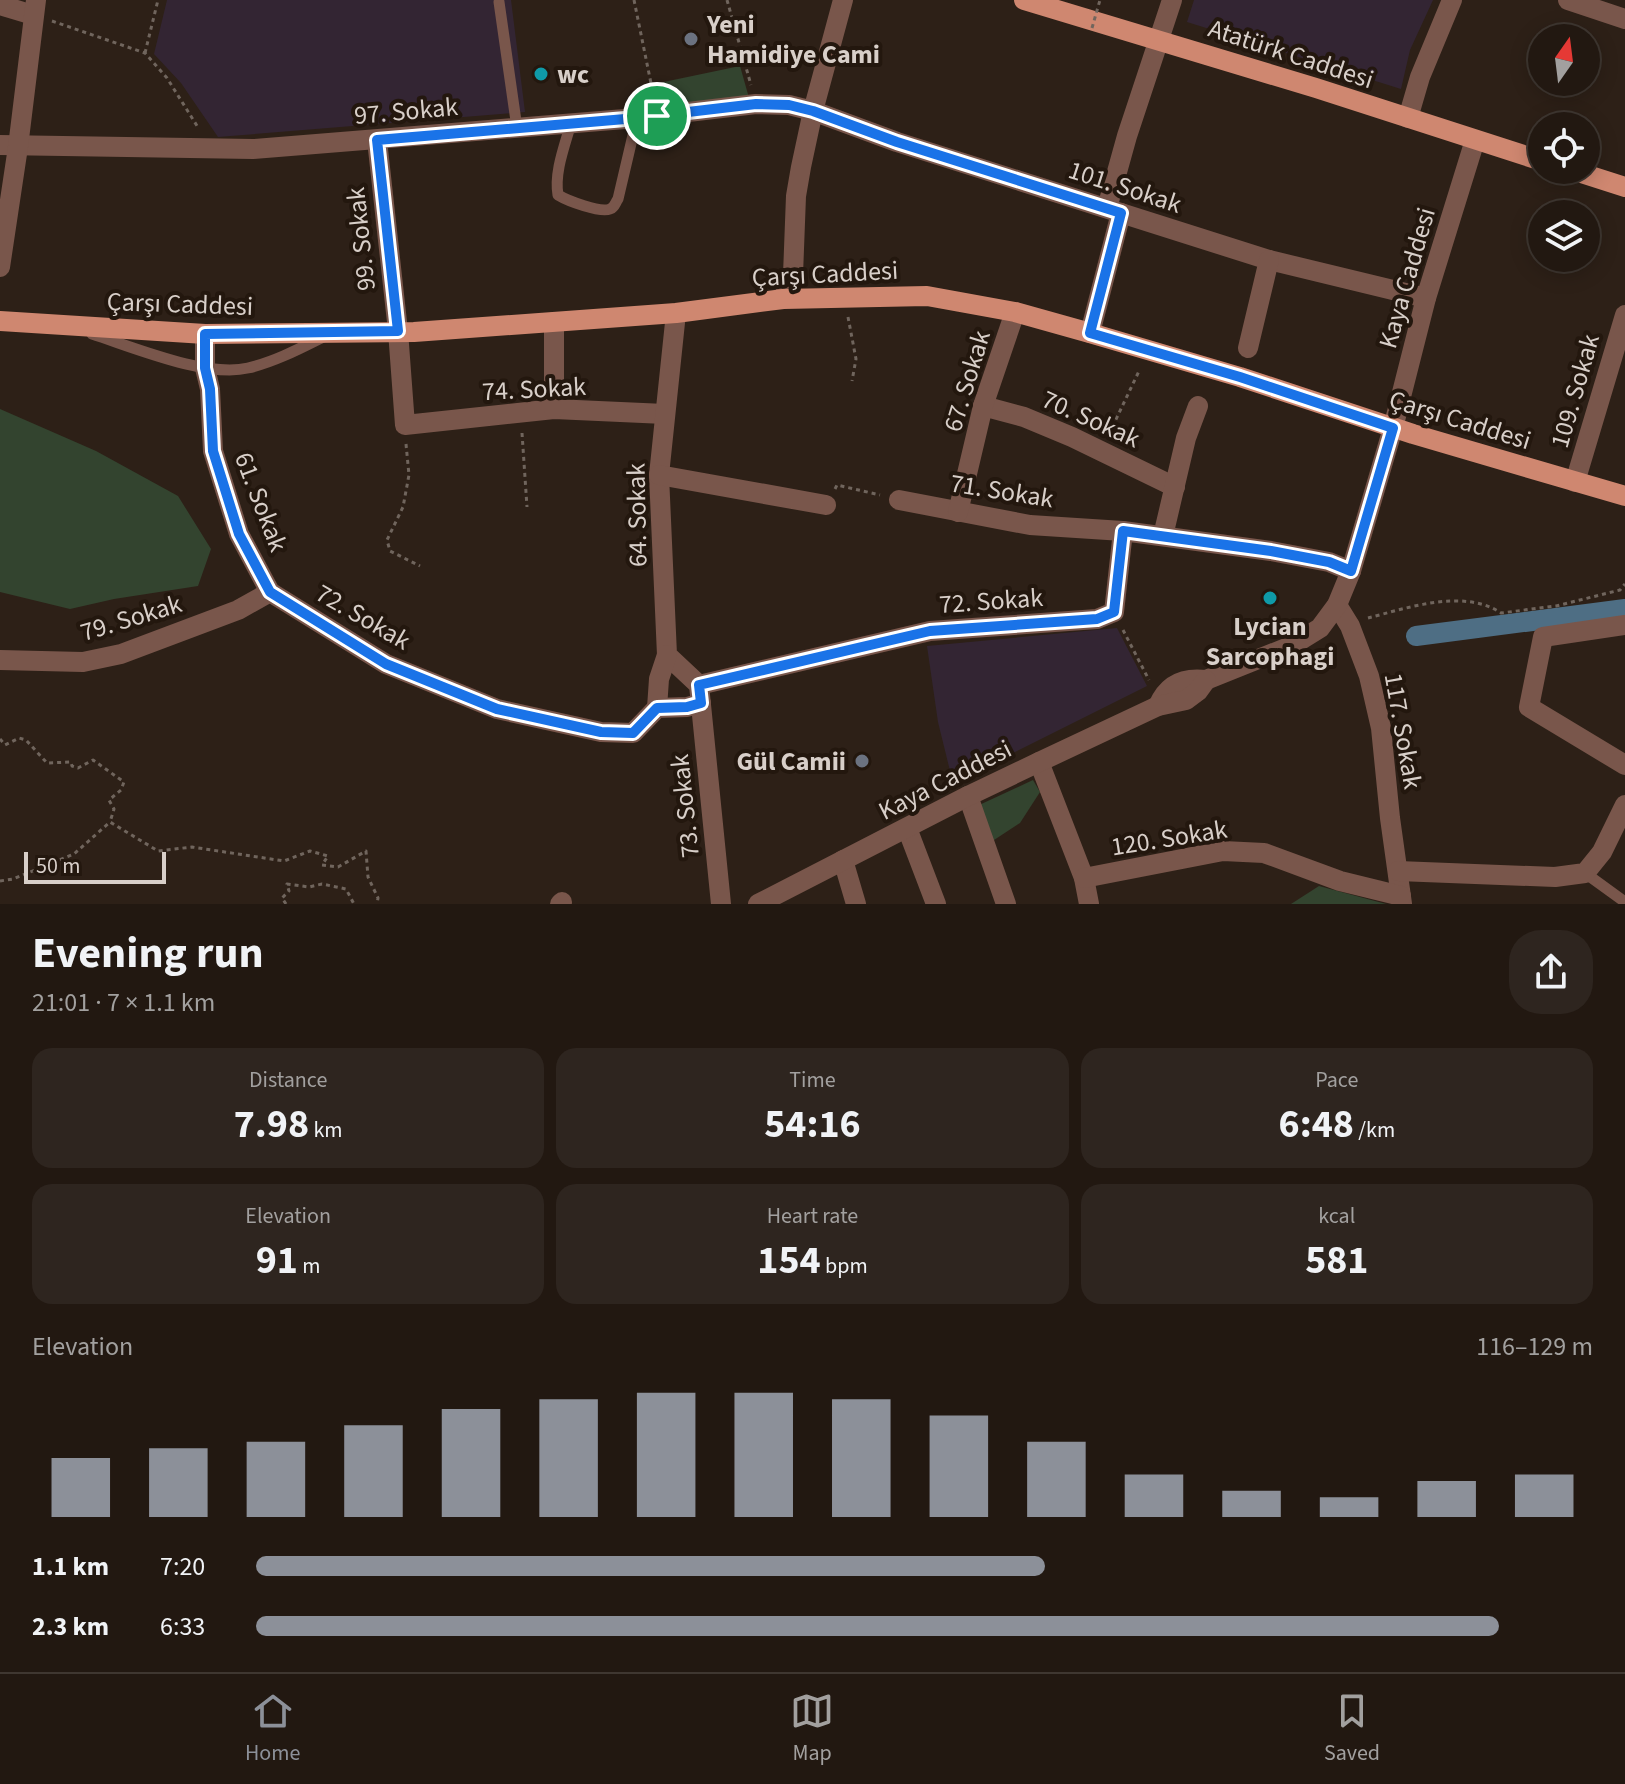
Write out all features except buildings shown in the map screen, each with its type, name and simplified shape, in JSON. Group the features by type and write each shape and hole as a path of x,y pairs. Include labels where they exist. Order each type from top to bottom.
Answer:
{"main road":[{"name":"Atatürk Caddesi","path":"1024,0 1159,39 1528,157"},
{"path":"1600,179 1625,187"},
{"name":"Çarşı Caddesi","path":"0,321 205,334 453,330 676,313 783,299 927,296 1015,312 1090,333 1240,377 1393,428 1625,496"}],"street":[{"path":"783,299 793,275 796,196 813,111 843,0"},
{"path":"1090,333 1127,136 1172,0"},
{"path":"1408,118 1420,77 1452,0"},
{"path":"1568,0 1625,19"},
{"path":"0,5 34,7 9,146 0,267"},
{"name":"97. Sokak","path":"9,146 253,149 647,117 756,104 789,105 813,111"},
{"name":"101. Sokak","path":"813,111 897,142 1269,260 1426,298"},
{"name":"99. Sokak","path":"377,140 405,425"},
{"name":"Kaya Caddesi","path":"758,904 1039,762 1163,694 1178,682 1193,678 1206,680 1291,646 1320,628 1337,605 1351,571 1393,428 1426,298 1475,140"},
{"path":"1248,348 1269,260"},
{"path":"793,275 827,298"},
{"name":"67. Sokak","path":"958,512 983,406 1015,312"},
{"name":"64. Sokak","path":"657,708 659,679 667,655 659,475 676,313"},
{"name":"109. Sokak","path":"1575,482 1622,337 1625,315"},
{"path":"554,322 554,409"},
{"name":"61. Sokak","path":"205,334 213,451 239,534 270,592"},
{"name":"70. Sokak","path":"983,406 1024,417 1175,487"},
{"path":"1163,536 1186,438 1198,406"},
{"name":"74. Sokak","path":"405,425 554,409 665,414"},
{"path":"659,475 826,505"},
{"name":"71. Sokak","path":"899,500 1030,525 1123,531 1271,551 1329,562 1351,571"},
{"path":"1114,612 1123,531"},
{"name":"79. Sokak","path":"0,660 83,662 121,654 238,610 270,592"},
{"name":"72. Sokak","path":"270,592 386,664 497,709 601,732 633,733 657,708 687,707 700,694 930,631 1097,619 1114,612"},
{"name":"117. Sokak","path":"1337,605 1350,626 1369,676 1381,728 1402,900"},
{"path":"1625,625 1543,637 1529,707 1625,765"},
{"path":"667,655 700,694"},
{"name":"73. Sokak","path":"700,694 721,904"},
{"path":"1039,762 1084,878 1089,904"},
{"path":"968,796 1006,904"},
{"path":"1398,871 1555,877 1585,873 1602,852 1625,805"},
{"path":"907,828 936,904"},
{"name":"120. Sokak","path":"1084,878 1223,851 1264,853 1402,900"},
{"path":"843,860 856,904"}],"lane":[{"path":"499,2 517,128"},
{"path":"571,123 559,169 558,195 567,201 607,210 614,207 618,199 647,117"},
{"path":"68,326 182,363 205,368 246,369 292,353 333,332"},
{"path":"1585,873 1625,902"}],"path":[{"path":"145,53 158,0"},
{"path":"634,0 647,117"},
{"path":"727,0 756,104"},
{"path":"1092,28 1100,0"},
{"path":"34,7 145,53 167,78 212,150"},
{"path":"850,332 856,359 852,381"},
{"path":"1101,451 1149,351"},
{"path":"521,413 527,507"},
{"path":"405,425 409,475 403,507 387,540 390,551 420,566"},
{"path":"826,505 837,485 899,500"},
{"path":"1350,626 1414,606 1457,600 1492,607 1501,613 1556,606 1620,590 1625,584"},
{"path":"1114,612 1156,698"},
{"path":"0,739 5,745 19,738 26,740 47,763 71,762 78,768 93,760 124,782 121,790 109,800 114,809 110,822 74,854 13,879 0,881"},
{"path":"110,822 158,851 192,847 284,861 310,851 328,856 322,865 338,867 366,851 368,877 378,898 377,904"},
{"path":"286,904 282,898 289,891 287,884 309,887 322,884 346,889 354,904"}],"shaded area":[{"path":"167,0 511,0 525,112 218,137 181,83 154,54"},
{"path":"1194,0 1433,0 1410,50 1401,89 1187,22"},
{"path":"1117,628 1147,686 953,783 938,722 927,646"}],"green space":[{"path":"740,66 749,98 661,112 654,84"},
{"path":"0,409 96,451 178,496 211,549 198,586 70,609 0,592"},
{"path":"1033,780 1040,792 1020,823 991,842 977,806"},
{"path":"1319,886 1386,904 1291,904"}],"waterway":[{"path":"1416,636 1625,609"}],"place":[{"name":"Yeni Hamidiye Cami","path":"691,39"},
{"name":"wc","path":"541,74"},
{"name":"Lycian Sarcophagi","path":"1270,598"},
{"name":"Gül Camii","path":"862,761"}],"route":[{"path":"756,104 789,105 1121,213 1090,333 1240,377 1393,428 1351,571 1329,562 1271,551 1123,531 1114,612 1097,619 930,631 699,685 701,703 657,708 633,733 601,732 497,709 386,664 270,592 239,534 213,451 205,334 398,331 377,140 657,116 756,104"}]}
